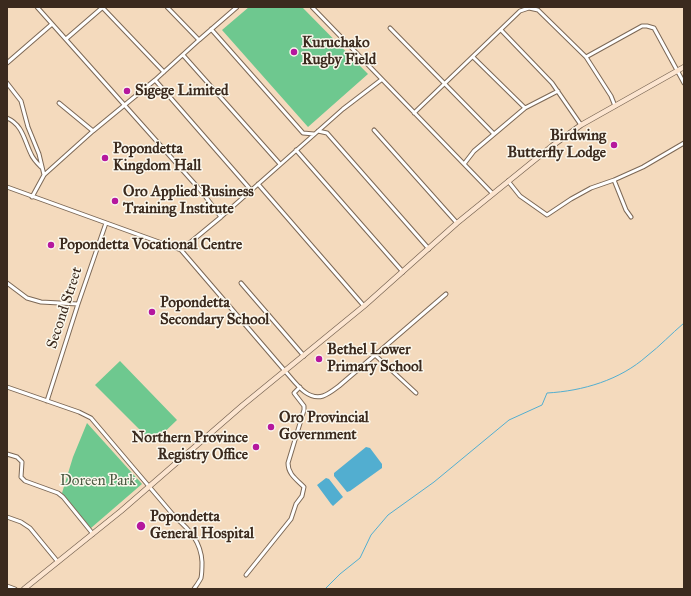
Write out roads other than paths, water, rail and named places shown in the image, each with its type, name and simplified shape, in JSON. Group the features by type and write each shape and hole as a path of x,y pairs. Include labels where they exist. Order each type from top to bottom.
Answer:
{"main road":[{"path":"24,589 93,534 243,405 364,306 457,223 552,146 581,125 684,67"}],"street":[{"path":"37,7 202,192 221,217"},
{"path":"66,39 102,7 164,72"},
{"path":"167,7 199,40"},
{"path":"32,197 44,175 155,80 236,7"},
{"path":"312,7 493,194"},
{"path":"414,113 520,12 529,8 538,10 586,57 611,96 615,106"},
{"path":"7,63 52,24"},
{"path":"586,57 642,26 647,26 654,28 684,83"},
{"path":"390,28 494,134"},
{"path":"212,29 303,133 303,144"},
{"path":"501,30 552,83 581,125"},
{"path":"183,55 280,164"},
{"path":"473,57 525,108"},
{"path":"155,80 251,190"},
{"path":"181,250 221,217 314,134 381,80"},
{"path":"7,83 20,101 28,127 39,154 44,175"},
{"path":"464,164 474,151 525,108 558,91"},
{"path":"59,102 93,132"},
{"path":"7,118 14,121 20,127 32,156 42,168"},
{"path":"326,124 327,133 429,248"},
{"path":"374,130 457,223"},
{"path":"318,131 327,133"},
{"path":"303,133 314,134"},
{"path":"508,181 520,196 547,215 591,188 643,167 684,143"},
{"path":"296,150 402,272"},
{"path":"614,180 626,210 631,217"},
{"path":"258,184 364,306"},
{"path":"7,187 181,250 285,372 300,387 312,396 323,396 339,386 446,294"},
{"name":"Second Street","path":"47,400 106,223"},
{"path":"7,283 27,298 41,302 78,304"},
{"path":"241,283 304,356"},
{"path":"376,355 416,393"},
{"path":"7,387 47,400 91,418 196,540 201,553 202,567 201,578 194,589"},
{"path":"246,575 291,518 296,504 302,496 304,486 292,476 288,470 288,463 304,410 304,406 294,393 300,387"},
{"path":"7,454 17,457 22,462 21,477 25,481 58,493 63,497 93,534"},
{"path":"7,517 21,522 30,528 58,562"},
{"path":"7,586 15,589"}],"water":[{"path":"366,447 370,448 382,464 382,468 347,492 334,476 334,473"},
{"path":"326,478 329,479 343,497 333,506 317,485"}],"waterway":[{"path":"325,589 340,574 360,558 371,535 388,515 434,482 509,420 542,405 547,393 587,387 625,372 652,352 684,323"}],"place":[{"name":"Kuruchako Rugby Field","path":"294,52"},
{"name":"Sigege Limited","path":"127,91"},
{"name":"Birdwing Butterfly Lodge","path":"614,145"},
{"name":"Popondetta Kingdom Hall","path":"105,158"},
{"name":"Oro Applied Business Training Institute","path":"115,201"},
{"name":"Popondetta Vocational Centre","path":"51,245"},
{"name":"Popondetta Secondary School","path":"152,312"},
{"name":"Bethel Lower Primary School","path":"319,359"},
{"name":"Oro Provincial Government","path":"271,427"},
{"name":"Northern Province Registry Office","path":"256,447"},
{"name":"Popondetta General Hospital","path":"141,526"}],"park label":[{"name":"Doreen Park","path":"98,481"}]}
